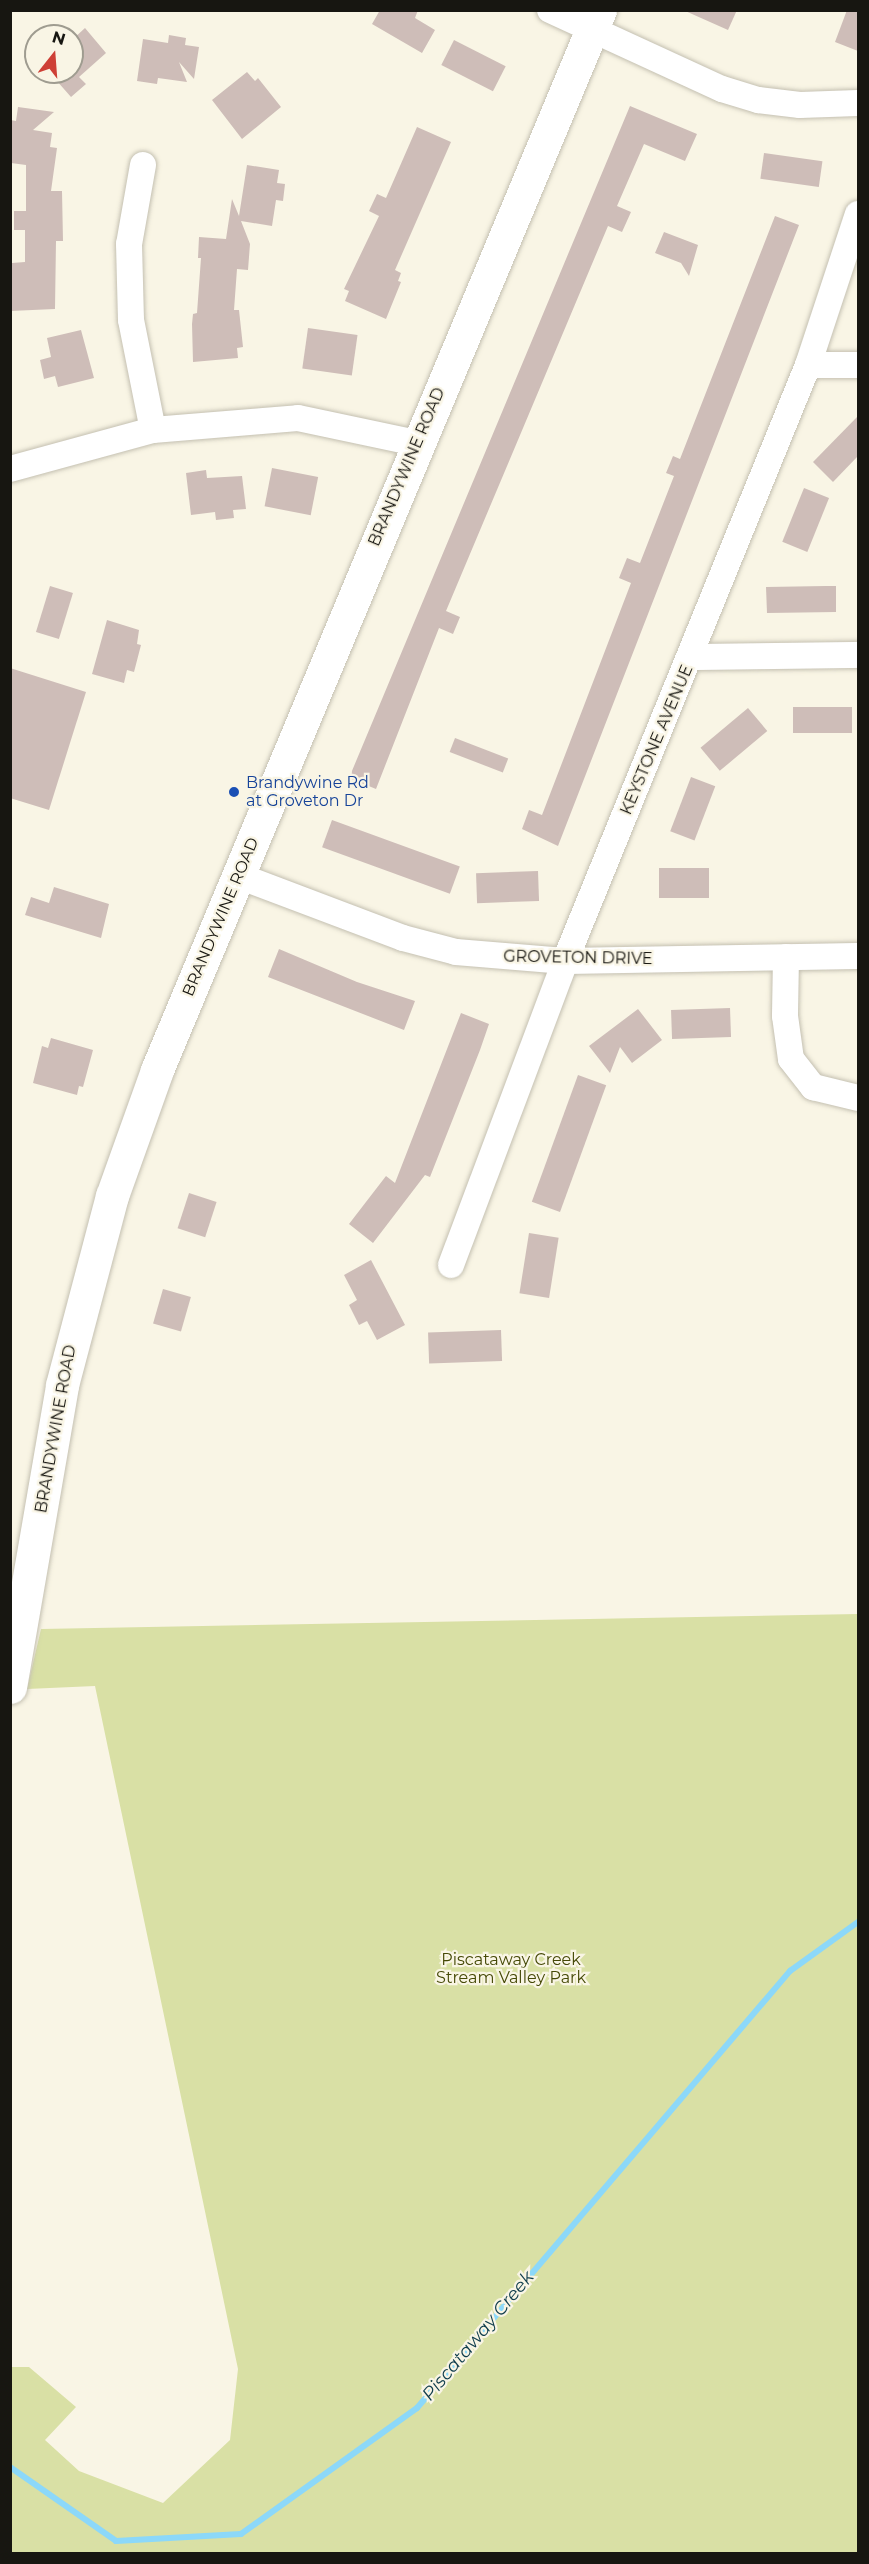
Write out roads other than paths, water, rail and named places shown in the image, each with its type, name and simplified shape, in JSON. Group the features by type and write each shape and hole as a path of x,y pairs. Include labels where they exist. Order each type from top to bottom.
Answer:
{"main road":[{"name":"BRANDYWINE ROAD","path":"10,1687 75,1325 112,1196 157,1070 417,443 596,20"}],"street":[{"path":"550,10 596,20 682,74 758,99 837,106 858,103"},
{"path":"142,165 129,244 130,298 153,430"},
{"name":"KEYSTONE AVENUE","path":"452,1265 565,961 691,657 808,365 858,214"},
{"path":"808,365 858,365"},
{"path":"10,469 153,430 298,418 417,443"},
{"path":"691,657 858,655"},
{"name":"GROVETON DRIVE","path":"239,876 413,941 456,952 565,961 858,956"},
{"path":"786,957 785,1016 791,1059 813,1087 858,1098"}],"waterway":[{"name":"Piscataway Creek","path":"10,2467 116,2541 241,2534 417,2408 790,1971 858,1922"}],"place":[{"name":"Brandywine Rd at Groveton Dr","path":"234,792"}],"park label":[{"name":"Piscataway Creek Stream Valley Park","path":"511,1969"}]}
